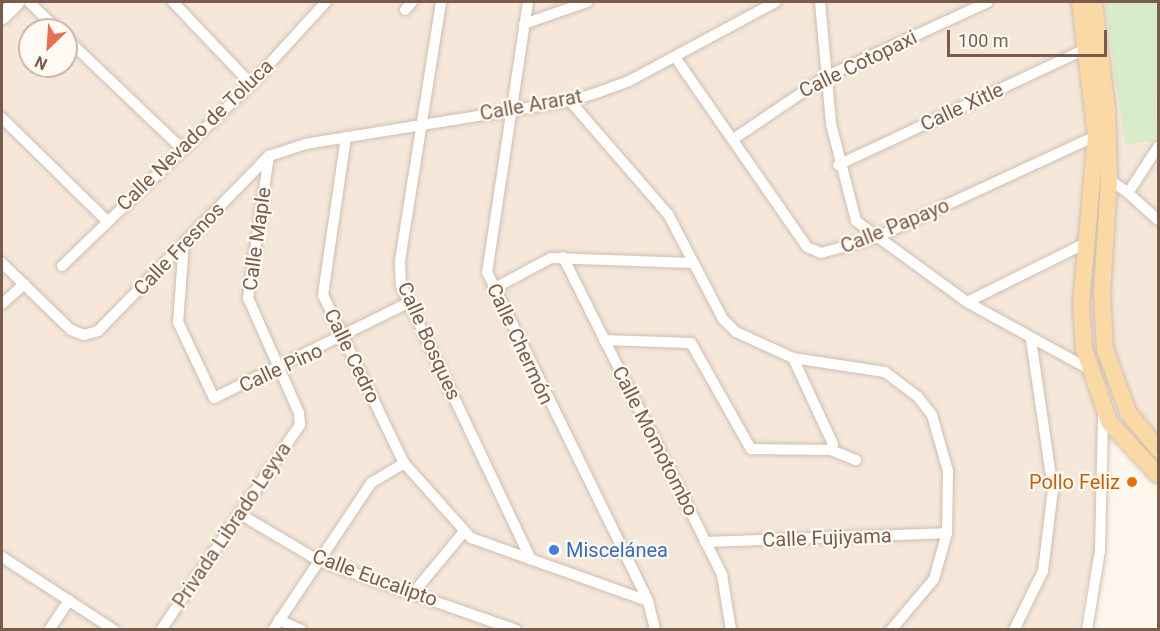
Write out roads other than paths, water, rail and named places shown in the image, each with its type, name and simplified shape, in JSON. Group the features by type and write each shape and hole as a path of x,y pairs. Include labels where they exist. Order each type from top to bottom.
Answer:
{"main road":[{"path":"1080,2 1096,136 1081,304 1089,369 1103,409 1158,475"},
{"path":"1094,2 1107,111 1109,179 1102,294 1105,349 1128,412 1158,449"}],"street":[{"path":"2,16 16,2"},
{"path":"28,2 45,18"},
{"path":"173,2 251,84"},
{"name":"Calle Nevado de Toluca","path":"62,266 180,147 251,84 326,2"},
{"name":"Calle Bosques","path":"441,2 400,262 408,303 531,560"},
{"name":"Calle Chermón","path":"528,2 486,264 493,289 648,601 655,630"},
{"path":"524,24 587,2"},
{"name":"Calle Ararat","path":"269,156 346,136 512,108 570,101 629,81 776,2"},
{"path":"820,2 825,77 838,165 856,220 876,238 967,302 1089,369"},
{"name":"Calle Cotopaxi","path":"735,138 825,77 988,2"},
{"path":"78,49 180,147"},
{"name":"Calle Xitle","path":"838,165 1086,49"},
{"name":"Calle Papayo","path":"675,57 735,138 813,252 831,252 876,238 1096,136"},
{"path":"570,101 603,144 654,196 723,319 736,332 794,358 885,372 918,397 939,428 944,450 948,533 934,579 891,630"},
{"path":"2,118 106,221"},
{"name":"Calle Cedro","path":"346,136 323,295 404,463 463,533"},
{"path":"1128,192 1158,147"},
{"name":"Calle Fresnos","path":"24,284 71,330 84,335 98,331 269,156"},
{"name":"Calle Maple","path":"269,156 248,298 301,419"},
{"path":"1109,179 1128,192 1158,220"},
{"path":"967,302 1088,242"},
{"name":"Calle Pino","path":"184,243 178,322 210,396 217,398 343,338 408,303"},
{"path":"493,289 538,264 563,257 691,263"},
{"name":"Calle Momotombo","path":"563,257 722,575 731,630"},
{"path":"2,263 24,284 2,304"},
{"path":"1014,630 1043,571 1053,490 1041,381 1031,339"},
{"path":"604,340 691,343 748,446 831,450 856,460"},
{"path":"794,358 833,444 831,450"},
{"path":"1087,630 1100,551 1103,409"},
{"name":"Privada Librado Leyva","path":"161,630 301,419"},
{"path":"301,630 276,625 371,483 404,463"},
{"name":"Calle Eucalipto","path":"240,514 319,561 414,592 516,630"},
{"path":"414,592 463,533 531,560 648,601"},
{"name":"Calle Fujiyama","path":"705,542 948,533"},
{"path":"2,556 114,630"},
{"path":"50,630 69,600"}],"place":[{"name":"Pollo Feliz","path":"1132,482"},
{"name":"Miscelánea","path":"554,550"}]}
